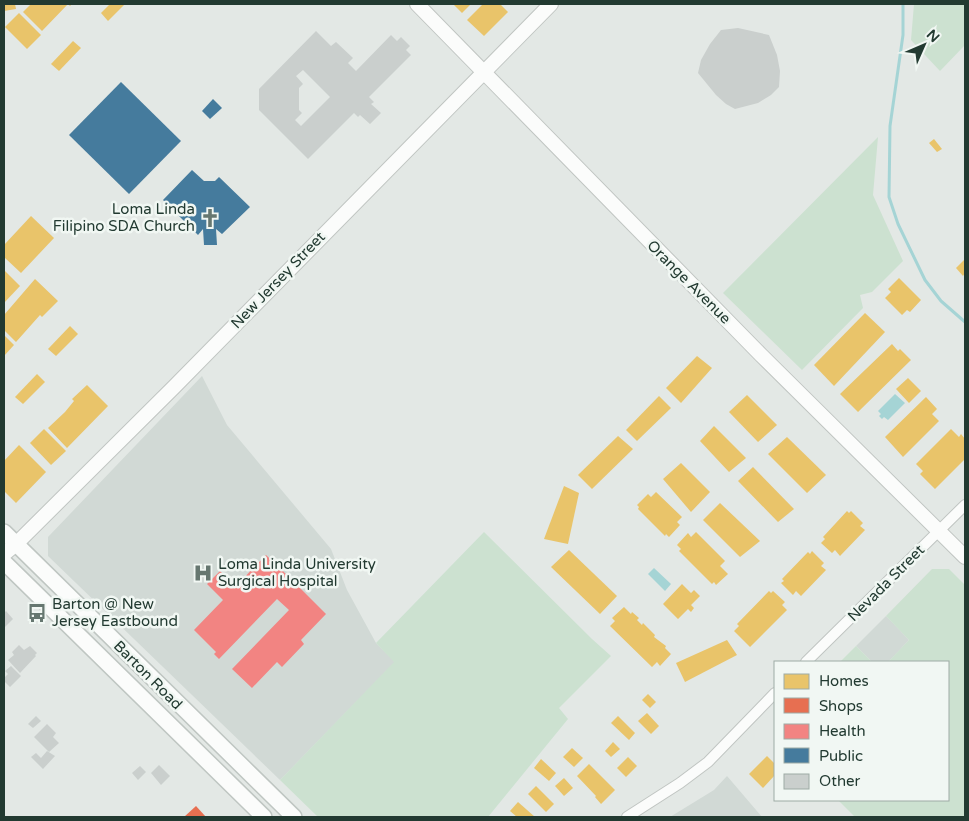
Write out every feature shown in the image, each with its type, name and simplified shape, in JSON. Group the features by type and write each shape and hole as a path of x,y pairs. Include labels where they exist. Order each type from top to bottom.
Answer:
{"main road":[{"name":"Barton Road","path":"4,532 294,817"},
{"name":"Barton Road","path":"4,562 264,817"}],"street":[{"name":"Orange Avenue","path":"417,4 766,359 965,557"},
{"name":"New Jersey Street","path":"4,554 167,394 546,6"},
{"name":"Nevada Street","path":"807,661 965,505"},
{"path":"627,817 680,783 708,762 774,695"}],"shaded area":[{"name":"Loma Linda University Surgical Hospital","path":"202,376 227,425 331,549 347,590 376,643 395,662 280,780 48,556 48,537"},
{"path":"886,616 909,640 889,661 871,661 856,646"},
{"path":"727,776 762,817 670,817 714,790"}],"green space":[{"path":"914,4 965,4 965,45 940,71 911,40"},
{"path":"878,137 873,195 903,261 872,292 860,295 863,308 802,370 723,293"},
{"path":"484,532 611,656 559,708 568,719 488,817 318,817 280,780 394,662 376,643"},
{"path":"932,569 949,569 965,585 965,817 855,817 839,801 949,801 949,661 889,661 909,640 886,616"},
{"path":"856,646 871,661 841,661"}],"water":[{"path":"895,394 905,403 888,420 884,417 882,419 878,411"},
{"path":"654,568 671,584 665,591 648,574"}],"building: Homes":[{"path":"4,4 15,4 16,9 4,11"},
{"path":"31,4 68,4 42,31 23,12"},
{"path":"110,4 125,4 108,21 101,13"},
{"path":"453,4 471,4 462,13"},
{"path":"483,4 500,4 508,12 484,36 467,20"},
{"path":"19,13 41,35 27,49 5,27"},
{"path":"73,41 81,48 59,71 51,64"},
{"path":"934,139 942,149 937,152 929,143"},
{"path":"31,216 54,238 21,273 4,257 4,245"},
{"path":"965,259 965,273 963,276 956,268"},
{"path":"4,270 20,286 4,303"},
{"path":"899,278 921,300 910,312 907,310 902,315 885,298 891,292 888,289"},
{"path":"35,279 58,301 42,317 40,315 16,342 4,330 4,315"},
{"path":"865,313 885,332 834,386 814,365"},
{"path":"70,326 78,334 56,356 48,349"},
{"path":"4,335 14,345 4,356"},
{"path":"892,344 911,360 858,412 840,394"},
{"path":"697,356 712,368 681,403 666,388"},
{"path":"37,374 45,382 23,404 15,397"},
{"path":"908,378 921,391 909,403 896,389"},
{"path":"87,385 108,406 67,448 48,428 65,412 74,401 72,399"},
{"path":"747,395 777,425 758,442 729,412"},
{"path":"659,396 671,408 637,441 626,430"},
{"path":"926,397 937,409 932,414 939,421 903,457 885,437"},
{"path":"714,426 746,458 729,472 700,441"},
{"path":"44,429 66,451 51,465 30,443"},
{"path":"951,429 959,437 961,434 965,439 965,459 935,489 920,474 923,471 916,464"},
{"path":"618,436 633,449 592,489 578,475"},
{"path":"787,437 826,475 807,493 768,454"},
{"path":"19,445 46,472 16,503 4,491 4,461"},
{"path":"681,463 710,492 691,512 663,479"},
{"path":"753,467 794,509 778,522 738,481"},
{"path":"564,486 579,493 568,544 544,539"},
{"path":"656,492 682,517 677,522 680,525 669,537 666,534 665,536 638,509 637,505 648,494 651,497"},
{"path":"720,503 760,541 740,557 703,520"},
{"path":"847,511 849,513 851,511 863,523 860,526 865,530 840,556 835,550 832,553 821,543 825,539 823,537"},
{"path":"696,532 725,561 720,566 728,574 716,585 714,582 712,584 679,551 681,549 677,545 688,533 691,537"},
{"path":"569,550 617,596 600,614 551,567"},
{"path":"812,551 824,563 821,566 826,570 801,596 796,591 793,595 781,583 784,581 782,579 808,552 810,554"},
{"path":"682,584 691,593 694,590 700,596 691,605 694,608 691,612 688,609 678,619 663,604"},
{"path":"769,591 771,593 773,591 785,602 782,605 787,610 750,647 734,631 739,626 737,624"},
{"path":"624,607 631,614 632,612 639,618 637,620 642,625 643,623 655,635 654,637 666,646 665,648 671,654 660,666 657,662 652,667 610,626 615,621 612,618"},
{"path":"727,640 737,655 685,682 676,663"},
{"path":"648,694 656,702 650,708 642,700"},
{"path":"647,713 659,726 651,734 638,721"},
{"path":"618,716 635,733 629,740 611,723"},
{"path":"613,742 620,749 611,757 605,751"},
{"path":"572,748 583,758 574,767 563,757"},
{"path":"767,756 774,763 774,776 763,788 749,774"},
{"path":"628,757 637,766 626,777 617,768"},
{"path":"541,759 556,773 549,781 534,768"},
{"path":"589,764 615,790 601,804 577,776"},
{"path":"564,778 573,788 564,796 555,786"},
{"path":"536,786 554,804 546,812 528,794"},
{"path":"518,802 535,817 517,817 510,811"}],"building: Shops":[{"path":"196,806 206,817 184,817"}],"building: Health":[{"path":"266,555 288,574 326,614 301,640 304,644 282,667 277,662 252,688 232,669 289,610 277,599 219,659 214,654 216,652 194,630 223,600 207,584 220,571 236,586"}],"building: Public":[{"path":"121,82 181,141 129,194 69,135"},
{"path":"213,99 222,108 210,119 202,111"},
{"name":"Loma Linda Filipino SDA Church","path":"192,170 204,181 215,181 219,177 250,207 222,234 216,229 217,245 204,245 203,229 198,235 163,200"}],"building: Other":[{"path":"738,28 769,35 777,55 780,71 779,87 771,95 758,103 735,109 716,95 698,73 701,60 721,30"},
{"path":"316,31 331,46 336,42 353,58 348,63 356,71 391,35 397,41 401,37 410,46 406,50 411,55 369,97 374,102 371,104 381,113 370,124 360,115 358,117 354,113 308,159 259,110 259,89","holes":["303,70 330,97 301,126 295,120 302,113 299,110 299,88 303,84 296,76"]},
{"path":"6,611 13,619 5,627 4,613"},
{"path":"19,645 24,650 30,646 37,653 20,673 8,660 14,655 12,652"},
{"path":"11,666 21,676 10,687 4,681 4,678 8,674 5,671"},
{"path":"36,716 41,721 33,728 28,724"},
{"path":"47,724 56,733 53,737 59,743 49,752 34,737"},
{"path":"47,751 55,756 43,769 31,757 36,753 41,758"},
{"path":"159,765 170,776 161,785 151,773"},
{"path":"140,766 146,772 138,780 132,773"}],"waterway":[{"path":"903,4 903,35 890,126 889,197 898,224 925,280 941,301 965,322"}],"place":[{"name":"Loma Linda Filipino SDA Church","path":"210,218"},
{"name":"Loma Linda University Surgical Hospital","path":"203,573"},
{"name":"Barton @ New Jersey Eastbound","path":"37,613"}]}
